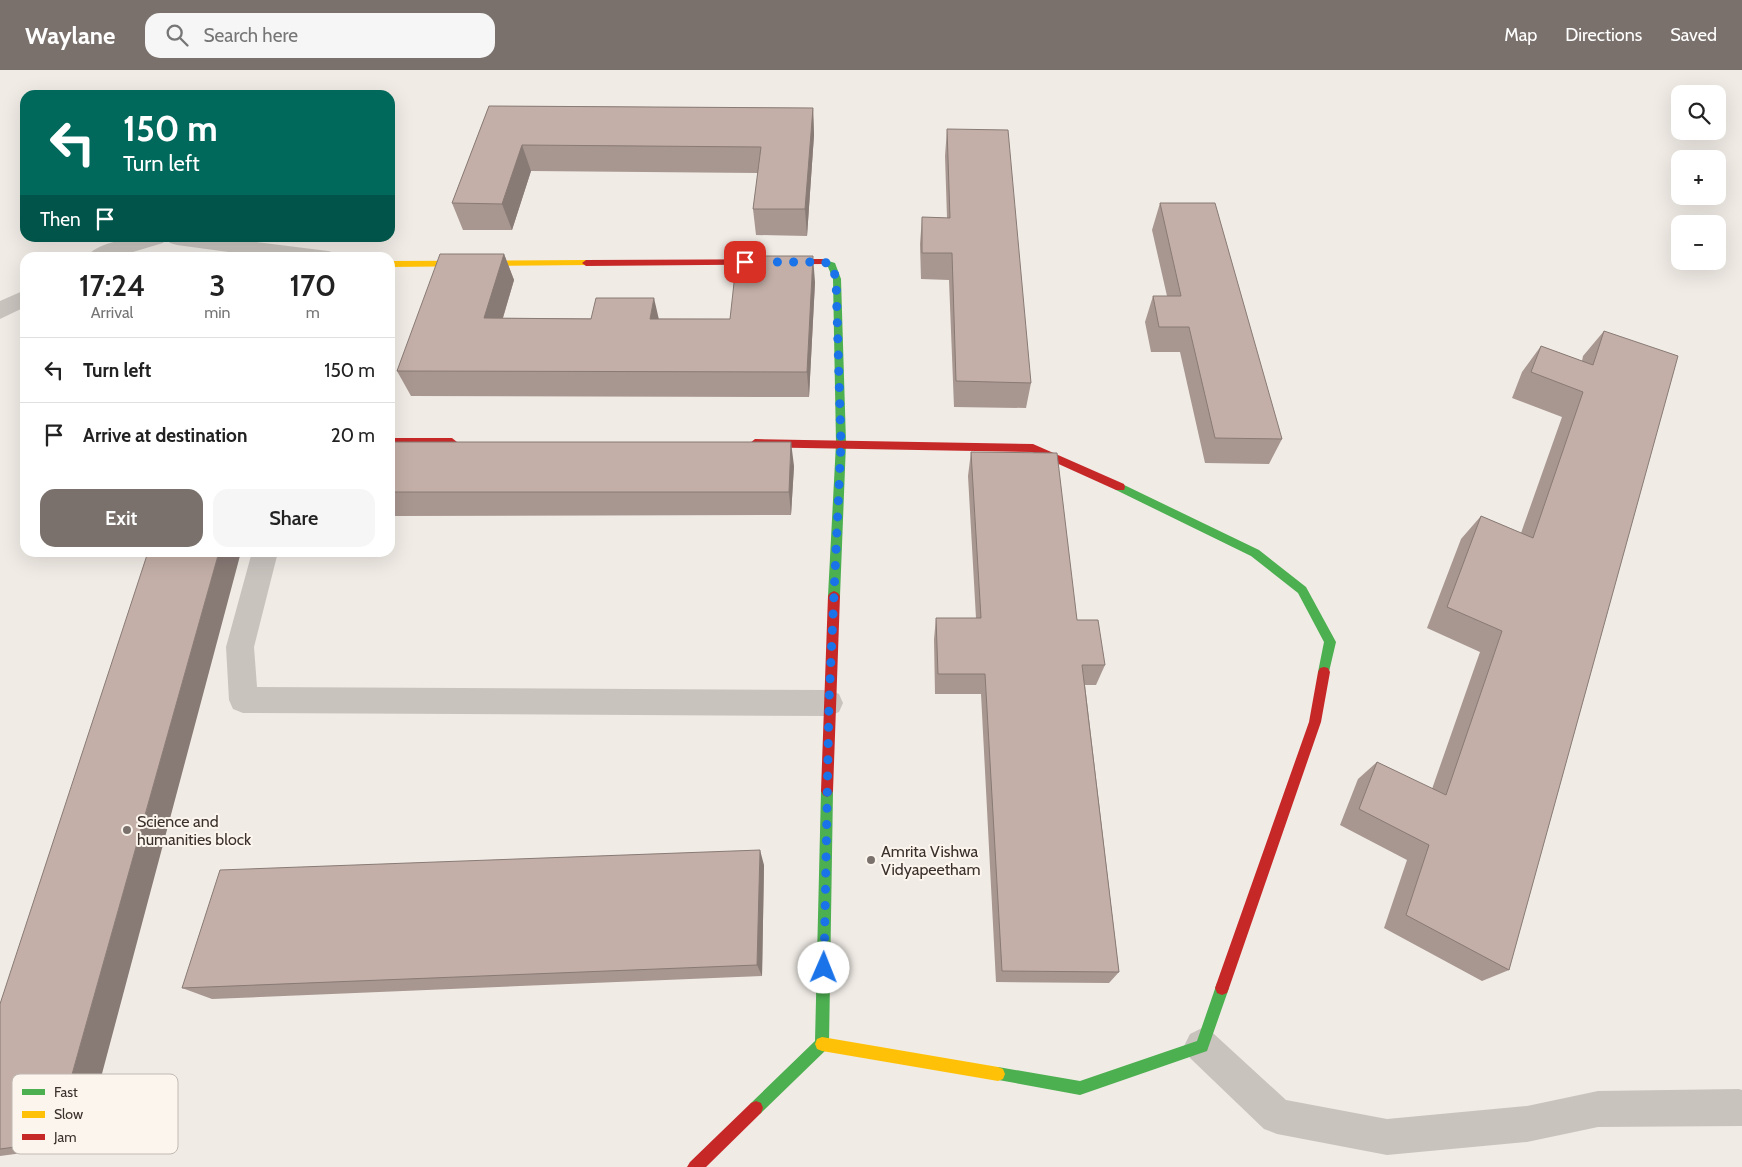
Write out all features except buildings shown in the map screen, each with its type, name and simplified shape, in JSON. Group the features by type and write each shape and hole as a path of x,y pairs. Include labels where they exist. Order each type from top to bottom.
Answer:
{"street":[{"path":"106,252 141,242"},
{"path":"207,242 283,252"},
{"path":"395,264 824,262 832,265 836,279 841,443 829,702 822,1044 695,1167"},
{"path":"0,311 20,300"},
{"path":"395,442 468,442"},
{"path":"743,443 841,443 1033,448 1146,498 1255,553 1302,590 1330,642 1315,722 1202,1046"},
{"path":"264,557 240,646 243,700 829,702"},
{"path":"822,1044 1080,1088 1202,1046"},
{"path":"1202,1046 1277,1116 1387,1137 1527,1124 1598,1109 1742,1108"}],"traffic: fast":[{"path":"822,262 832,265 837,279 841,443 834,596"},
{"path":"1120,487 1255,553 1302,590 1330,642 1324,672"},
{"path":"756,1108 822,1044 827,791"},
{"path":"998,1074 1080,1088 1202,1046 1222,988"}],"traffic: slow":[{"path":"395,264 586,263"},
{"path":"822,1044 998,1074"}],"traffic: jam":[{"path":"586,263 822,262"},
{"path":"395,442 452,442"},
{"path":"755,443 1033,448 1120,487"},
{"path":"827,791 834,596"},
{"path":"1222,988 1315,722 1324,672"},
{"path":"695,1167 756,1108"}],"place":[{"name":"Science and humanities block","path":"127,830"},
{"name":"Amrita Vishwa Vidyapeetham","path":"871,860"}],"route":[{"path":"745,262 824,262 832,265 836,279 841,443 829,702 824,968"}]}
